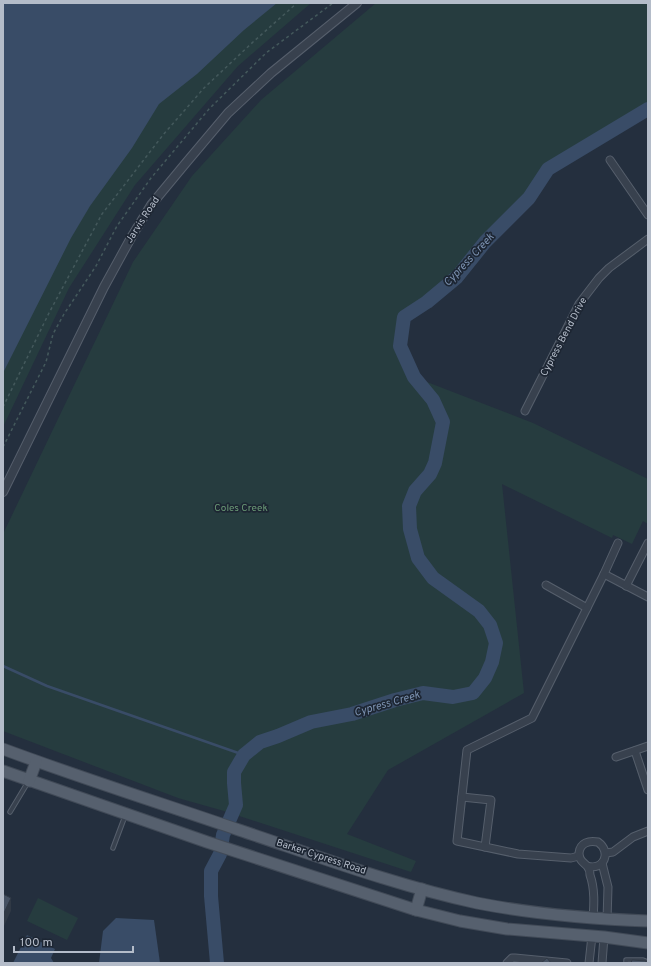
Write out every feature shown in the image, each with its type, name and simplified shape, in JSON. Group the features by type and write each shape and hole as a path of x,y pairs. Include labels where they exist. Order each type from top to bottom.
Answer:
{"main road":[{"name":"Barker Cypress Road","path":"3,749 36,762 422,889 478,903 520,910 593,919 648,921"},
{"path":"29,781 36,762"},
{"name":"Barker Cypress Road","path":"3,771 207,842 416,910 507,929 604,937 648,943"},
{"path":"416,910 422,889"},
{"path":"592,936 593,919"},
{"path":"604,937 607,920"}],"street":[{"name":"Jarvis Road","path":"3,492 104,287 151,205 228,113 271,73 357,3"},
{"path":"610,160 648,215"},
{"name":"Cypress Bend Drive","path":"525,411 576,309 588,292 609,268 648,239"},
{"path":"579,856 571,858 518,854 457,841 467,750 532,718 618,543"},
{"path":"626,586 648,543"},
{"path":"604,574 648,597"},
{"path":"546,585 587,608"},
{"path":"616,757 648,746"},
{"path":"635,751 648,790"},
{"path":"462,797 491,800 485,847"},
{"path":"606,853 613,852 633,837 648,831"},
{"path":"602,864 595,867 583,864 579,856 581,847 589,841 598,842 602,844 606,853 602,864 608,887 609,904 607,920"},
{"path":"587,866 593,887 593,919"},
{"path":"589,963 592,936"},
{"path":"602,963 604,937"},
{"path":"507,963 512,958 567,963"}],"lane":[{"path":"10,812 29,781"},
{"path":"113,848 126,814"},
{"path":"626,963 626,960 644,960 648,962"}],"path":[{"path":"3,407 49,313 102,214 163,135 204,88 297,3"}],"green space":[{"path":"3,3 311,3 238,66 135,185 69,288 3,427"},
{"name":"Coles Creek","path":"376,3 648,3 648,109 548,169 529,198 485,242 457,277 427,302 404,317 400,346 414,377 533,423 648,479 648,524 643,521 632,544 613,535 612,538 502,484 524,693 388,770 347,834 416,861 411,872 224,811 178,798 3,731 3,534 133,262 192,176 261,100"},
{"path":"38,898 78,918 67,940 27,921"}],"water":[{"path":"3,3 277,3 244,30 197,74 159,104 132,148 90,206 71,238 3,373"},
{"path":"116,918 154,920 160,963 99,963 103,931"},
{"path":"27,935 55,949 51,958 54,963 13,963"}],"building":[{"path":"3,894 11,898 3,915"},
{"path":"547,958 551,963 541,963"},
{"path":"632,960 646,961 646,963 631,963"}],"waterway":[{"name":"Cypress Creek","path":"217,963 211,896 211,871 220,854 223,835 236,805 234,772 244,755 260,742 311,722 352,714 395,700 423,693 453,697 473,693 485,678 492,662 496,643 490,625 479,611 433,578 418,558 410,529 409,506 415,491 430,474 435,463 443,422 433,400 414,377 400,346 404,317 427,302 457,277 485,242 529,198 548,169 648,109"},
{"path":"3,666 47,686 244,755"}]}
